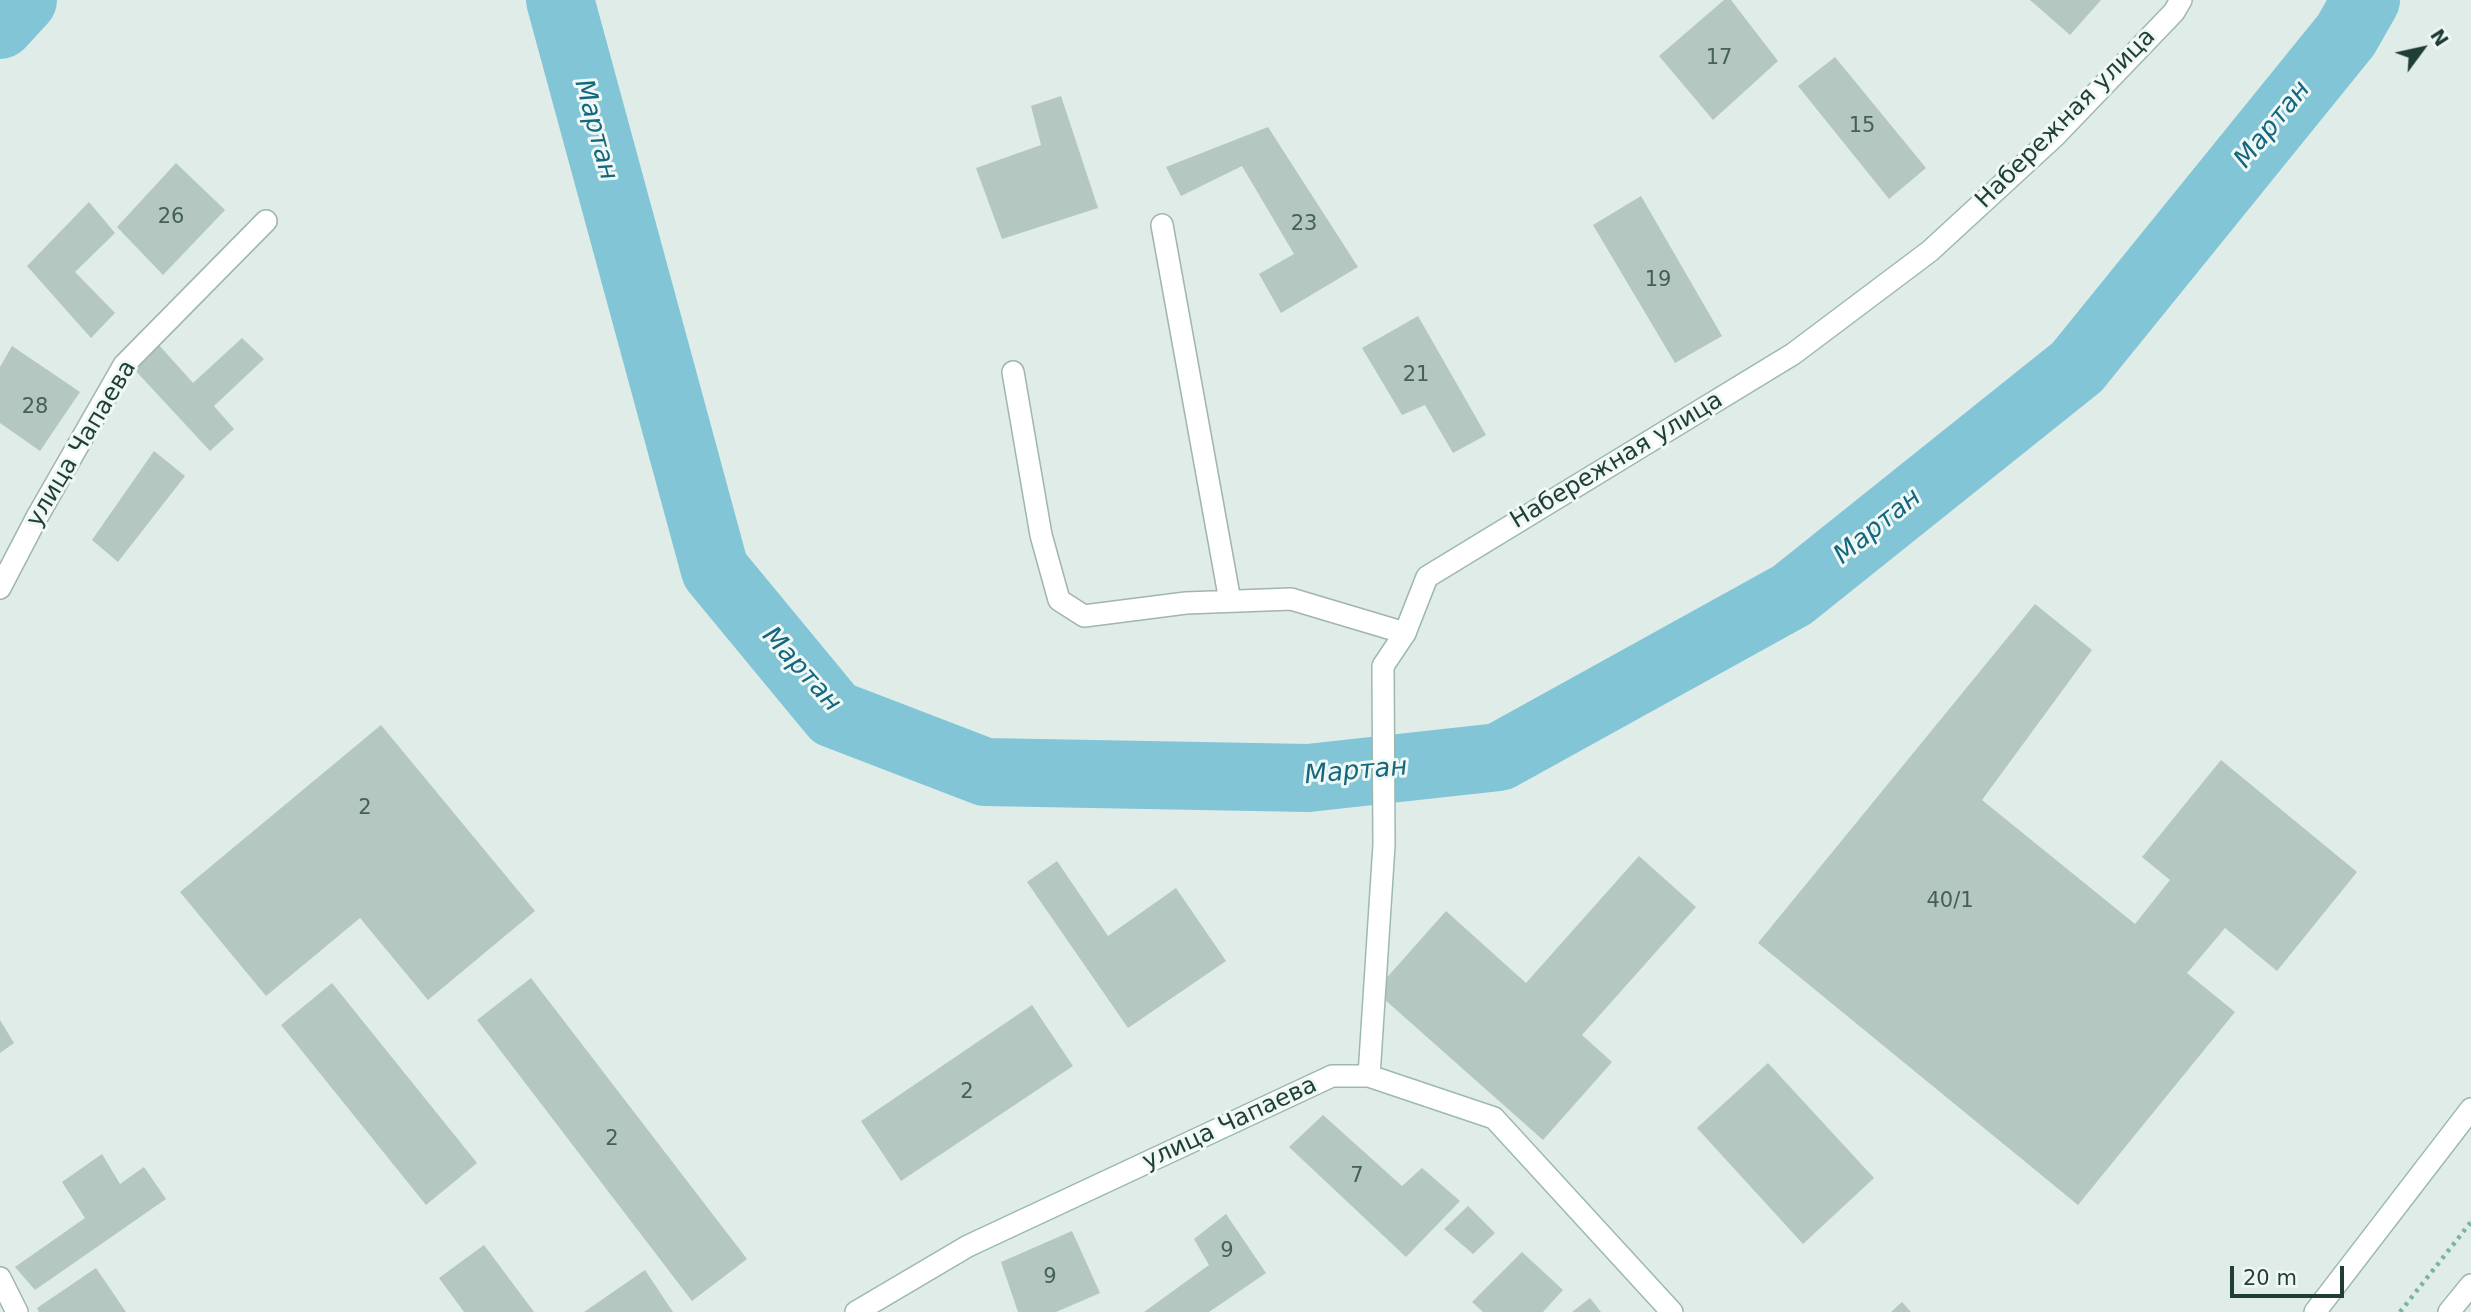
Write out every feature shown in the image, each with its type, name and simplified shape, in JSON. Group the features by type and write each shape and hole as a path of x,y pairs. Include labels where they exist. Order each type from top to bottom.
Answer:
{"street":[{"name":"Набережная улица","path":"1369,1076 1384,845 1383,666 1405,633 1427,577 1793,355 1930,251 2055,136 2174,12 2182,0"},
{"name":"улица Чапаева","path":"0,588 37,517 124,365 266,221"},
{"path":"1162,225 1230,601"},
{"path":"1013,372 1041,536 1059,600 1084,616 1186,603 1291,599 1405,633"},
{"name":"улица Чапаева","path":"856,1312 968,1246 1332,1076 1369,1076 1494,1118 1672,1312"},
{"path":"2315,1312 2471,1110"},
{"path":"0,1278 17,1312"},
{"path":"2449,1312 2471,1285"}],"path":[{"path":"2400,1312 2471,1222"}],"building":[{"path":"1724,0 1731,0 1778,61 1713,120 1659,56"},
{"path":"2030,0 2101,0 2070,35"},
{"path":"1835,57 1926,168 1889,199 1798,86"},
{"path":"1061,96 1098,208 1002,239 976,168 1041,145 1031,106"},
{"path":"1268,127 1358,267 1281,313 1259,274 1294,254 1242,166 1181,196 1166,167"},
{"path":"176,163 225,210 163,275 117,227"},
{"path":"1641,196 1722,336 1675,363 1593,225"},
{"path":"89,202 115,233 75,272 115,313 91,338 27,266"},
{"path":"1418,316 1486,435 1453,453 1425,405 1402,415 1362,348"},
{"path":"242,338 264,359 214,406 234,429 210,451 133,368 159,345 193,383"},
{"path":"12,346 80,392 40,451 0,423 0,367"},
{"path":"154,451 185,476 118,562 92,540"},
{"path":"2035,604 2092,650 1982,800 2135,924 2170,880 2142,857 2221,760 2357,872 2277,971 2225,928 2187,973 2235,1012 2078,1205 1758,943"},
{"path":"381,725 535,911 428,1000 360,918 266,996 180,892"},
{"path":"1639,856 1696,907 1582,1035 1612,1062 1543,1140 1375,991 1446,911 1526,983"},
{"path":"1057,861 1108,936 1176,888 1226,961 1128,1028 1027,882"},
{"path":"531,978 747,1259 692,1301 477,1020"},
{"path":"332,983 477,1163 426,1205 281,1025"},
{"path":"1032,1005 1073,1066 901,1181 861,1121"},
{"path":"0,1020 14,1043 0,1053"},
{"path":"1768,1063 1874,1178 1803,1244 1697,1128"},
{"path":"1323,1115 1402,1186 1422,1168 1460,1201 1406,1257 1289,1147"},
{"path":"102,1154 120,1184 144,1167 166,1199 35,1290 15,1267 85,1218 62,1182"},
{"path":"1468,1206 1495,1233 1473,1254 1444,1229"},
{"path":"1226,1214 1266,1273 1209,1312 1144,1312 1209,1265 1194,1239"},
{"path":"1072,1231 1100,1293 1056,1312 1018,1312 1001,1262"},
{"path":"484,1245 534,1312 464,1312 439,1278"},
{"path":"1522,1252 1563,1290 1543,1312 1483,1312 1472,1302"},
{"path":"96,1268 126,1312 39,1312 37,1308"},
{"path":"645,1270 673,1312 584,1312"},
{"path":"1590,1298 1601,1312 1572,1312"},
{"path":"1902,1302 1911,1312 1891,1312"}],"waterway":[{"name":"Мартан","path":"0,25 23,0"},
{"name":"Мартан","path":"560,0 715,570 834,714 985,772 1308,778 1499,757 1792,595 2077,367 2346,35 2366,0"}]}
